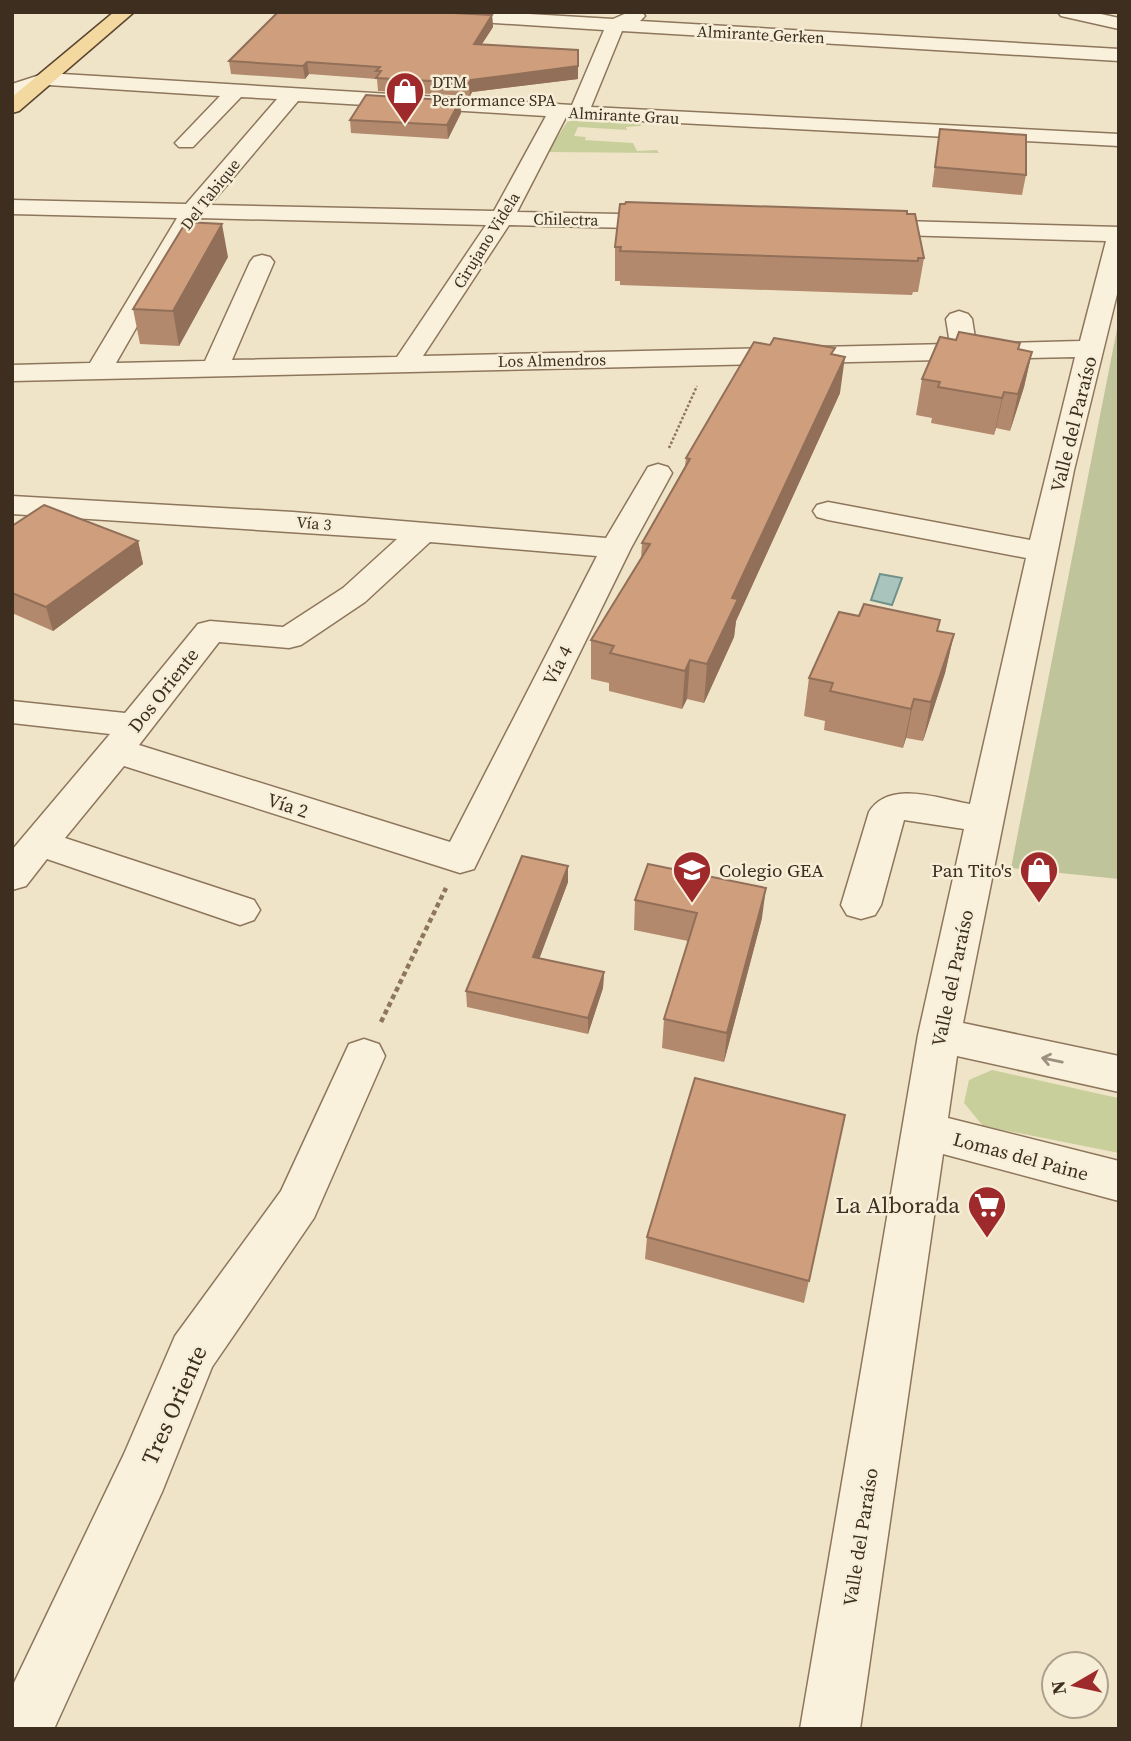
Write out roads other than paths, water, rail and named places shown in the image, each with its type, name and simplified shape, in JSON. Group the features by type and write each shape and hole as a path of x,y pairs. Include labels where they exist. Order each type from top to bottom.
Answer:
{"main road":[{"path":"12,107 109,12"},
{"path":"48,70 125,12"}],"street":[{"name":"Almirante Gerken","path":"402,12 1119,55"},
{"path":"615,25 643,12"},
{"path":"1067,12 1119,24"},
{"name":"Cirujano Videla","path":"405,364 569,112 615,25"},
{"path":"12,90 48,70"},
{"name":"Almirante Grau","path":"48,70 291,96 1119,140"},
{"path":"186,143 235,92"},
{"name":"Del Tabique","path":"97,373 191,213 291,96"},
{"name":"Chilectra","path":"12,207 695,223"},
{"path":"846,226 1119,235"},
{"name":"Valle del Paraíso","path":"830,1729 939,1035 1060,471 1119,235"},
{"path":"215,369 262,262"},
{"path":"959,319 964,352"},
{"name":"Los Almendros","path":"12,373 1091,349"},
{"name":"Vía 4","path":"460,859 616,548 658,473"},
{"name":"Vía 3","path":"12,505 293,521 420,534 616,548"},
{"path":"828,512 1043,552"},
{"name":"Dos Oriente","path":"12,876 209,631 289,638 354,595 420,534"},
{"name":"Vía 2","path":"12,712 125,738 460,859"},
{"path":"861,905 888,812 905,805 985,820"},
{"path":"40,843 240,910"},
{"path":"939,1035 1119,1074"},
{"name":"Tres Oriente","path":"23,1729 143,1473 193,1353 298,1204 364,1056"},
{"name":"Lomas del Paine","path":"924,1130 1119,1181"}],"water":[{"path":"880,574 902,578 892,605 871,600"}],"place":[{"name":"DTM Performance SPA","path":"405,125"},
{"name":"Colegio GEA","path":"692,904"},
{"name":"Pan Tito's","path":"1039,904"},
{"name":"La Alborada","path":"987,1239"}]}
